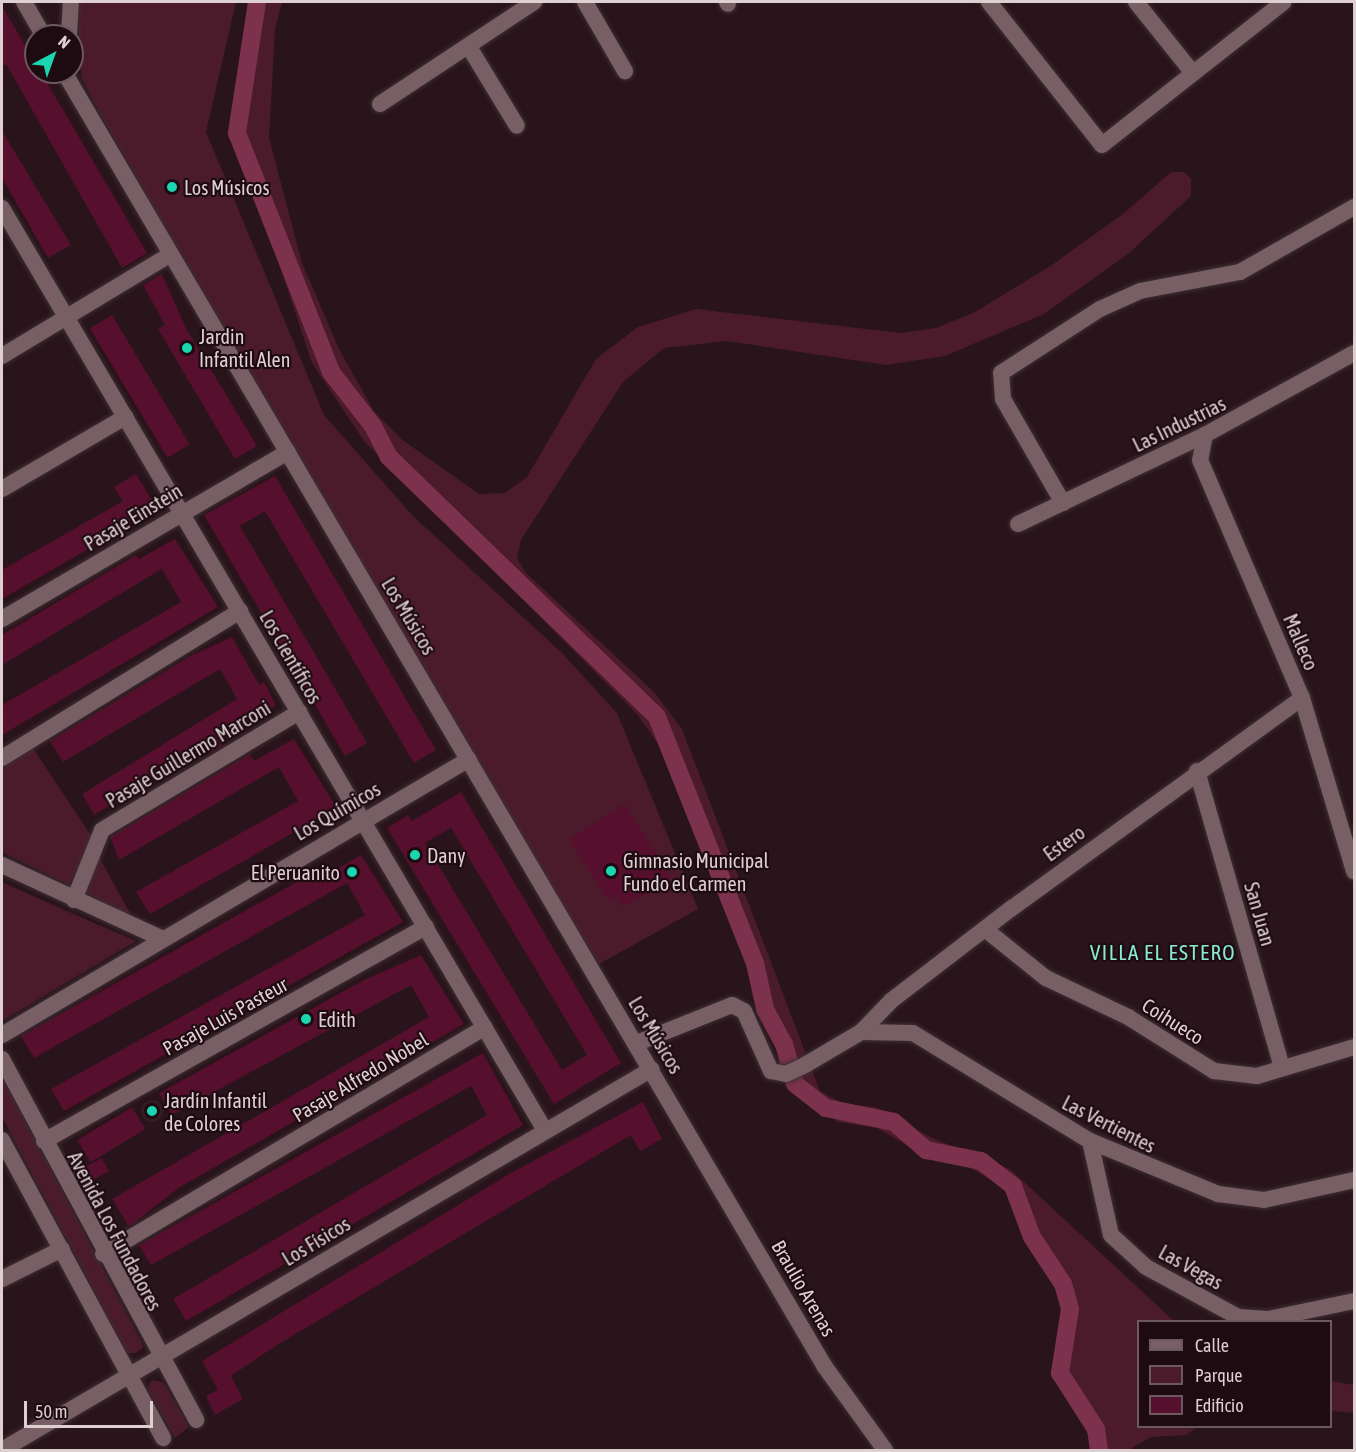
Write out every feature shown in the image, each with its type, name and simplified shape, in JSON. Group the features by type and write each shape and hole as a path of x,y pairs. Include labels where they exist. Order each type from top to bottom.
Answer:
{"street":[{"path":"24,2 37,24"},
{"path":"70,24 71,2"},
{"path":"380,104 534,2"},
{"path":"585,2 625,71"},
{"path":"989,2 1102,145 1284,2"},
{"path":"1136,2 1192,72"},
{"path":"469,47 517,126"},
{"name":"Los Músicos","path":"72,84 696,1141"},
{"path":"1063,503 1003,399 1001,372 1100,309 1140,291 1240,272 1354,207"},
{"name":"Los Científicos","path":"4,217 66,316 544,1129"},
{"path":"2,356 171,254"},
{"name":"Las Industrias","path":"1018,525 1205,435 1354,353"},
{"path":"2,489 125,417"},
{"name":"Malleco","path":"1205,435 1200,460 1302,698 1354,871"},
{"name":"Pasaje Einstein","path":"2,619 181,512 288,452"},
{"path":"2,758 240,611"},
{"name":"Estero","path":"637,1043 732,1005 744,1011 771,1071 786,1074 805,1065 861,1032 892,1000 1197,771 1302,698"},
{"name":"Pasaje Guillermo Marconi","path":"74,900 102,830 299,712"},
{"name":"Los Químicos","path":"2,1035 161,938 469,759"},
{"name":"San Juan","path":"1197,771 1282,1068"},
{"path":"2,865 161,938"},
{"name":"Pasaje Luis Pasteur","path":"44,1141 426,927"},
{"name":"Coihueco","path":"986,930 1046,978 1128,1017 1214,1071 1233,1077 1282,1068 1354,1047"},
{"name":"Pasaje Alfredo Nobel","path":"103,1254 484,1027"},
{"name":"Las Vertientes","path":"861,1032 913,1033 1090,1141 1218,1194 1264,1200 1354,1180"},
{"name":"Avenida Los Fundadores","path":"2,1059 103,1254 196,1420"},
{"name":"Los Físicos","path":"2,1450 544,1129 652,1069"},
{"path":"2,1140 163,1438"},
{"name":"Braulio Arenas","path":"696,1141 825,1367 885,1450"},
{"name":"Las Vegas","path":"1090,1141 1111,1235 1146,1267 1238,1317 1268,1319 1354,1301"},
{"path":"2,1279 62,1249"}],"shaded area":[{"name":"Jardín Infantil de Colores","path":"152,1100 160,1103 163,1111 160,1119 152,1122 144,1119 141,1111 144,1103"}],"green space":[{"path":"77,2 236,2 206,132 324,415 413,516 562,653 617,713 698,909 599,964 515,834 100,114 84,83 84,24 78,24"},
{"path":"262,2 282,2 275,29 269,138 302,263 339,349 374,411 401,439 479,494 505,493 527,477 596,359 638,327 696,309 901,333 936,328 975,312 1052,265 1123,214 1171,172 1184,172 1191,179 1191,196 1128,254 1044,314 945,356 886,365 727,341 664,348 623,382 521,540 517,558 526,573 654,692 682,729 820,1091 844,1104 875,1107 932,1138 1010,1169 1173,1320 1137,1320 1137,1428 1196,1428 1186,1435 1151,1437 1128,1450 1099,1450 1096,1431 1074,1394 1068,1370 1073,1322 1059,1278 1002,1186 965,1165 927,1157 877,1128 838,1122 794,1089 775,1030 658,744 637,714 364,441 312,363 243,156 240,111"},
{"path":"33,748 92,837 69,885 2,852 2,768"},
{"path":"98,855 132,917 84,892"},
{"path":"2,882 85,919 136,941 2,1021"},
{"path":"2,1077 141,1341 143,1348 135,1353 127,1353 2,1117"},
{"path":"152,1380 163,1382 189,1427 175,1438 147,1388"},
{"path":"1332,1381 1354,1385 1354,1413 1332,1411"}],"building":[{"path":"2,6 24,43 24,84 48,84 147,253 122,268 6,64 2,67"},
{"path":"2,131 71,245 48,258 2,178"},
{"path":"162,274 187,330 257,446 235,459 158,329 165,325 143,285"},
{"path":"112,315 190,444 167,458 90,328"},
{"path":"136,474 157,509 2,599 2,570 123,501 114,487"},
{"path":"275,476 436,750 414,763 265,511 240,526 367,743 345,756 204,515"},
{"path":"175,539 218,607 2,735 2,705 181,602 162,569 2,665 2,635 136,555 139,559"},
{"path":"232,637 259,685 264,682 276,705 219,741 222,746 210,753 207,748 94,815 82,794 237,699 220,669 63,762 50,741 192,655"},
{"path":"294,739 337,808 150,914 136,892 298,801 279,767 119,860 110,837 250,754 254,761"},
{"path":"461,792 621,1063 554,1104 387,828 408,815 412,821","holes":["451,828 587,1055 562,1070 425,843"]},
{"name":"Gimnasio Municipal Fundo el Carmen","path":"625,804 671,878 623,907 615,895 608,900 569,839"},
{"path":"361,855 403,922 64,1111 51,1089 365,915 347,883 34,1058 21,1036 322,868 326,875"},
{"path":"421,955 464,1024 180,1187 129,1227 112,1199 429,1017 411,985 172,1115 159,1093 364,980"},
{"path":"483,1053 523,1125 186,1321 173,1299 487,1115 471,1086 151,1265 139,1245"},
{"path":"643,1102 662,1139 640,1151 631,1135 277,1345 231,1376 243,1399 215,1415 206,1396 218,1390 202,1361 511,1173"},
{"path":"132,1107 145,1129 91,1162 77,1140"},
{"path":"102,1158 109,1171 86,1183 79,1170"}],"waterway":[{"path":"257,2 237,133 331,372 373,426 389,457 657,717 755,963 765,1009 784,1044 795,1084 826,1108 894,1122 926,1150 981,1161 1013,1186 1032,1237 1063,1284 1070,1309 1060,1373 1096,1429 1099,1450"}],"place":[{"name":"Los Músicos","path":"172,187"},
{"name":"Jardin Infantil Alen","path":"187,348"},
{"name":"Dany","path":"415,855"},
{"name":"Gimnasio Municipal Fundo el Carmen","path":"611,871"},
{"name":"El Peruanito","path":"352,872"},
{"name":"Edith","path":"306,1019"},
{"name":"Jardín Infantil de Colores","path":"152,1111"}],"district":[{"name":"VILLA EL ESTERO","path":"1163,952"}]}
